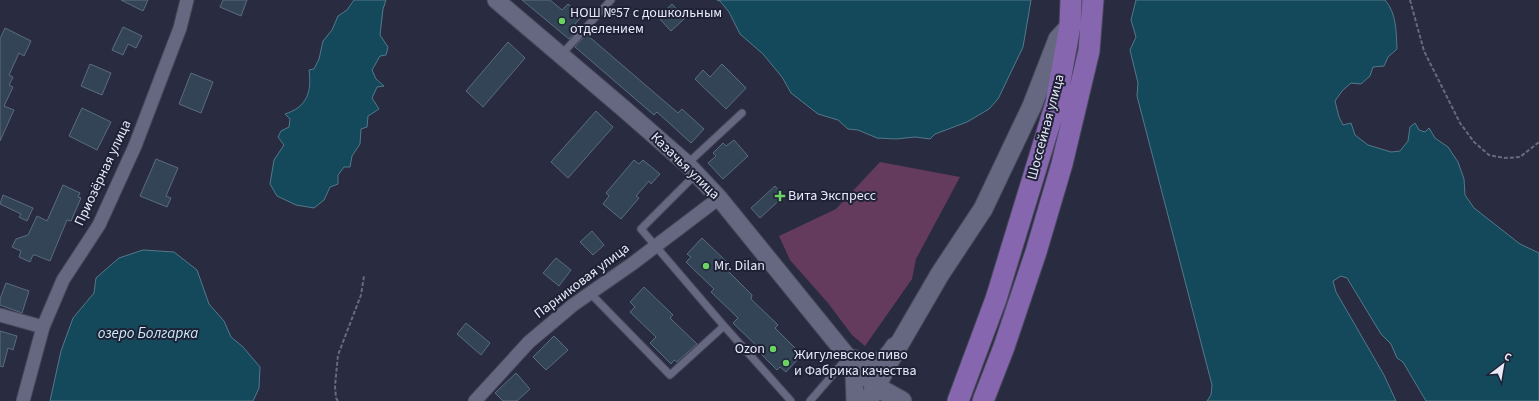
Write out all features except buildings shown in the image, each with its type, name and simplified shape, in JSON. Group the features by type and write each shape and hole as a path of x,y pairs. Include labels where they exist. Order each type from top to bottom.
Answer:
{"main road":[{"path":"1070,26 1071,0"},
{"name":"Шоссейная улица","path":"983,401 1004,347 1029,274 1062,164 1088,51 1093,0"},
{"name":"Шоссейная улица","path":"872,393 940,274 983,209 1032,106 1058,39 1070,26"},
{"name":"Шоссейная улица","path":"958,401 996,299 1056,103 1070,26"},
{"name":"Казачья улица","path":"872,393 902,401"}],"street":[{"name":"Приозёрная улица","path":"23,401 44,327 63,280 99,225 135,146 180,28 188,0"},
{"name":"Казачья улица","path":"496,0 692,169 719,198 848,356 872,393"},
{"name":"Парниковая улица","path":"475,401 528,342 572,305 719,198"},
{"name":"Шоссейная улица","path":"848,356 869,362 876,362 887,357 940,274"},
{"path":"0,315 44,327"},
{"name":"Казачья улица","path":"848,356 853,371 855,401"}],"lane":[{"path":"561,55 611,0"},
{"path":"742,113 692,169 641,230 791,401"},
{"path":"590,293 670,375 724,326"},
{"path":"810,401 848,356"}],"path":[{"path":"1410,0 1424,51 1460,123 1474,142 1489,155 1504,158 1520,157 1539,142"},
{"path":"338,401 336,398 335,386 338,355 361,295 364,276"}],"shaded area":[{"path":"880,162 960,177 916,259 912,279 865,346 852,335 828,303 790,260 779,236 836,209"}],"water":[{"path":"354,0 386,0 383,9 380,35 388,47 386,55 380,56 372,70 376,79 384,86 377,87 372,98 379,109 368,116 367,127 361,129 360,144 352,156 350,167 344,167 338,175 338,184 330,187 324,200 314,208 296,205 277,196 270,184 274,160 284,145 278,137 281,131 289,127 290,119 285,114 303,103 309,92 309,70 314,69 319,59 323,41 332,30 338,16 347,10"},
{"path":"717,0 1031,0 1023,47 998,99 989,109 967,122 935,134 930,139 915,137 896,139 877,138 858,130 848,129 838,120 818,114 791,93 782,77 763,54 740,34 729,12 720,1"},
{"path":"1136,0 1385,0 1394,17 1397,49 1388,57 1384,66 1373,67 1370,76 1361,84 1351,83 1342,91 1335,101 1339,117 1343,125 1351,123 1355,135 1368,145 1391,152 1400,151 1408,141 1410,127 1415,123 1419,130 1425,132 1429,128 1435,138 1448,147 1458,162 1464,179 1465,195 1474,208 1520,244 1539,253 1539,401 1426,401 1403,362 1397,358 1391,344 1381,334 1347,278 1341,276 1333,281 1336,292 1384,375 1396,401 1207,401 1211,395 1212,385 1137,96 1138,83 1130,50 1136,37 1131,20"},
{"name":"озеро Болгарка","path":"143,250 174,252 197,270 209,304 224,321 231,337 243,347 260,367 259,388 253,401 50,401 61,351 73,318 94,293 96,278 119,258"}],"place":[{"name":"НОШ №57 с дошкольным отделением","path":"562,21"},
{"name":"Вита Экспресс","path":"780,196"},
{"name":"Mr. Dilan","path":"706,266"},
{"name":"Ozon","path":"773,349"},
{"name":"Жигулевское пиво и Фабрика качества","path":"786,363"}]}
